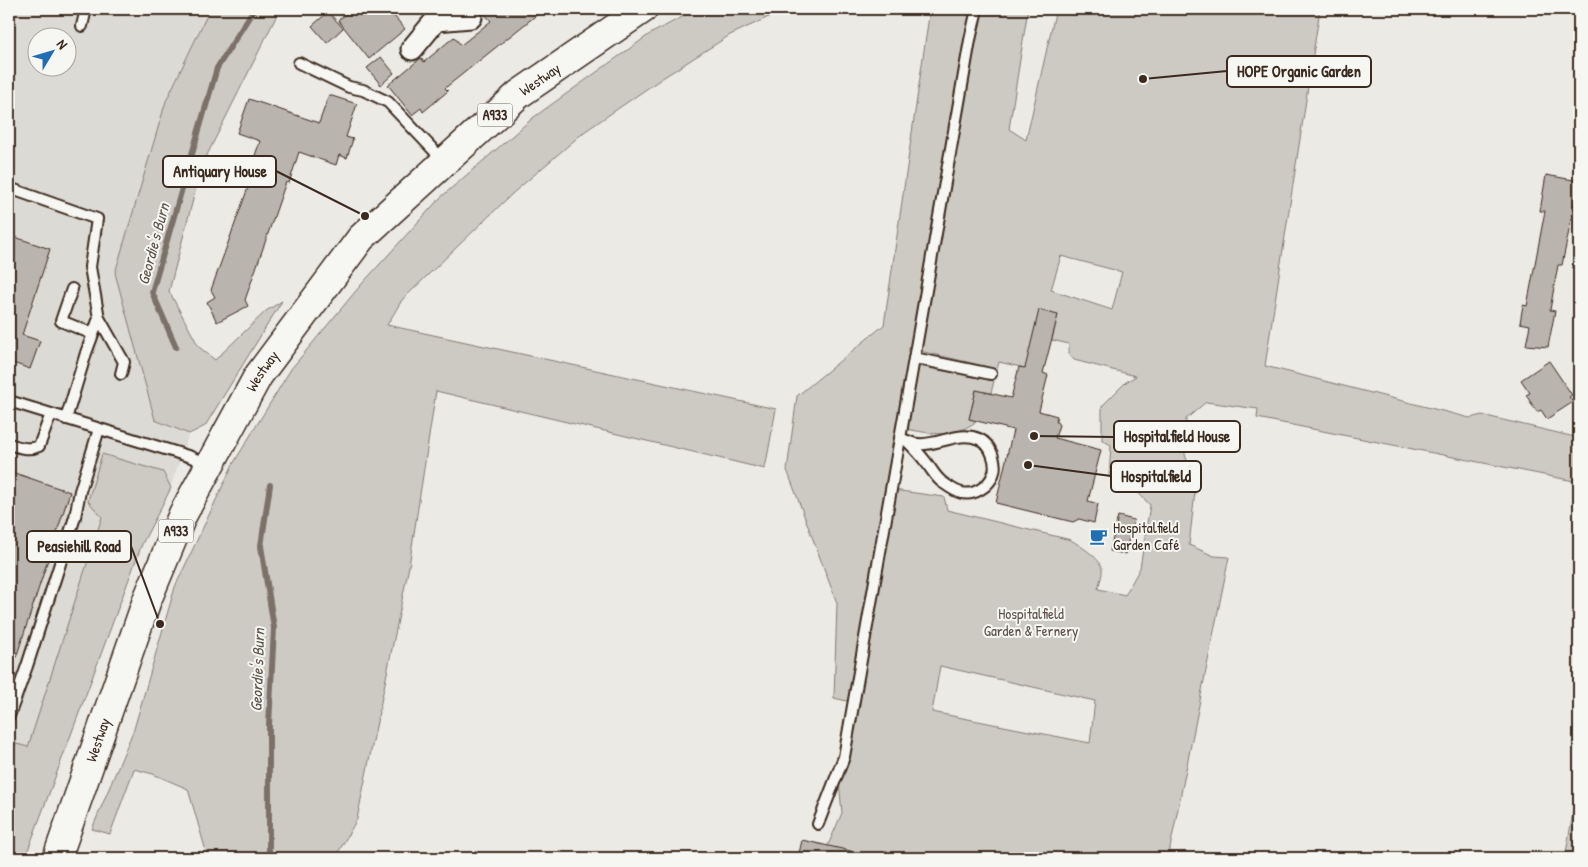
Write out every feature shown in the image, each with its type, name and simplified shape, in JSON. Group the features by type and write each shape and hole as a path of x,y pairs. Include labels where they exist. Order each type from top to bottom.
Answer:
{"main road":[{"name":"Westway","path":"57,858 146,600 182,514 258,376 361,238 519,94 635,11"}],"street":[{"path":"412,49 432,14 472,17"}],"lane":[{"path":"82,26 86,9"},
{"path":"818,824 844,757 904,439 914,358 977,9"},
{"path":"299,63 348,87 363,90 388,102 445,161"},
{"path":"9,188 97,219 90,268 99,318 124,362 121,374"},
{"path":"72,289 61,321 93,334"},
{"path":"66,419 99,318"},
{"path":"914,358 991,374"},
{"path":"9,400 191,457 208,465"},
{"path":"9,444 25,448 38,446 51,414"},
{"path":"9,716 75,517 80,491 99,429"},
{"path":"964,436 980,439 988,446 992,453 994,464 993,478 978,491 970,494 962,493 939,480 904,439 917,444 931,444 948,438 964,436"}],"shaded area":[{"path":"9,9 210,9 166,101 115,273 155,420 189,434 170,488 9,800"}],"green space":[{"path":"210,9 280,9 202,165 169,291 199,347 215,360 266,311 282,301 205,426 189,434 155,420 115,273 166,101"},
{"path":"697,9 786,9 730,35 661,79 584,132 513,193 402,300 387,325 776,409 765,469 436,391 409,566 357,819 335,858 208,858 188,789 153,774 134,769 110,834 92,829 134,729 175,587 233,464 291,369 360,286 440,198 534,117 650,34"},
{"name":"Hospitalfield Garden & Fernery","path":"930,9 1028,9 1009,129 1026,140 1056,9 1320,9 1265,366 1470,418 1482,415 1579,438 1579,482 1257,418 1258,409 1206,402 1186,419 1185,455 1196,483 1189,545 1214,556 1229,557 1168,858 824,858 842,813 839,781 853,742 851,702 834,698 837,603 787,470 797,396 884,325","holes":["1061,256 1122,272 1112,310 1051,290","920,300 930,302 920,351 997,369 999,362 1025,368 1058,315 1052,340 1069,344 1069,354 1074,360 1136,376 1126,382 1102,406 1102,440 1111,445 1109,477 1130,484 1150,505 1140,568 1125,595 1098,589 1102,574 1101,565 1090,553 1071,540 947,510 944,497 886,489 906,429 943,434 968,427 977,421 969,419 976,390 991,393 994,381 918,366 915,377 906,375","940,666 1095,701 1090,743 932,712"]},
{"path":"102,454 163,472 171,488 142,544 25,858 9,858 9,755 13,743 28,747 102,517 88,501"},
{"path":"1579,779 1579,858 1565,858"}],"building":[{"path":"353,9 388,9 405,29 369,59 338,20"},
{"path":"480,9 544,9 445,88 448,91 423,112 421,108 412,115 388,85 421,58 424,62 454,37 461,45 491,21"},
{"path":"328,12 343,28 327,43 312,26"},
{"path":"381,57 394,73 381,85 367,68"},
{"path":"329,95 357,104 346,137 353,139 347,158 339,155 336,165 299,152 289,183 286,182 245,300 248,306 217,322 207,302 215,297 211,290 254,171 250,170 260,141 237,133 249,99 319,123"},
{"path":"1546,175 1579,181 1562,265 1558,265 1550,310 1555,311 1548,347 1526,345 1530,325 1520,323 1523,305 1527,306 1545,211 1540,211"},
{"path":"9,235 50,249 22,335 40,341 30,369 13,363 12,366 9,366"},
{"path":"1039,310 1058,315 1043,373 1048,375 1039,411 1057,416 1056,421 1059,425 1055,438 1101,450 1088,501 1098,504 1094,523 1079,519 1073,522 996,503 1013,430 969,419 976,390 1011,398 1019,367 1025,368"},
{"path":"1549,361 1572,395 1569,397 1573,402 1547,419 1541,410 1537,412 1526,395 1530,393 1521,380"},
{"path":"9,471 70,492 12,670 9,669"},
{"path":"1118,516 1134,520 1125,554 1110,551"},
{"path":"802,840 851,851 850,858 798,858"}],"waterway":[{"name":"Geordie's Burn","path":"176,347 152,292 217,68 254,9"},
{"name":"Geordie's Burn","path":"269,858 269,725 274,628 261,546 270,485"}],"place":[{"name":"HOPE Organic Garden","path":"1143,79"},
{"name":"Antiquary House","path":"365,216"},
{"name":"Hospitalfield House","path":"1034,436"},
{"name":"Hospitalfield","path":"1028,465"},
{"name":"Hospitalfield Garden Café","path":"1099,537"},
{"name":"Peasiehill Road","path":"160,624"}]}
